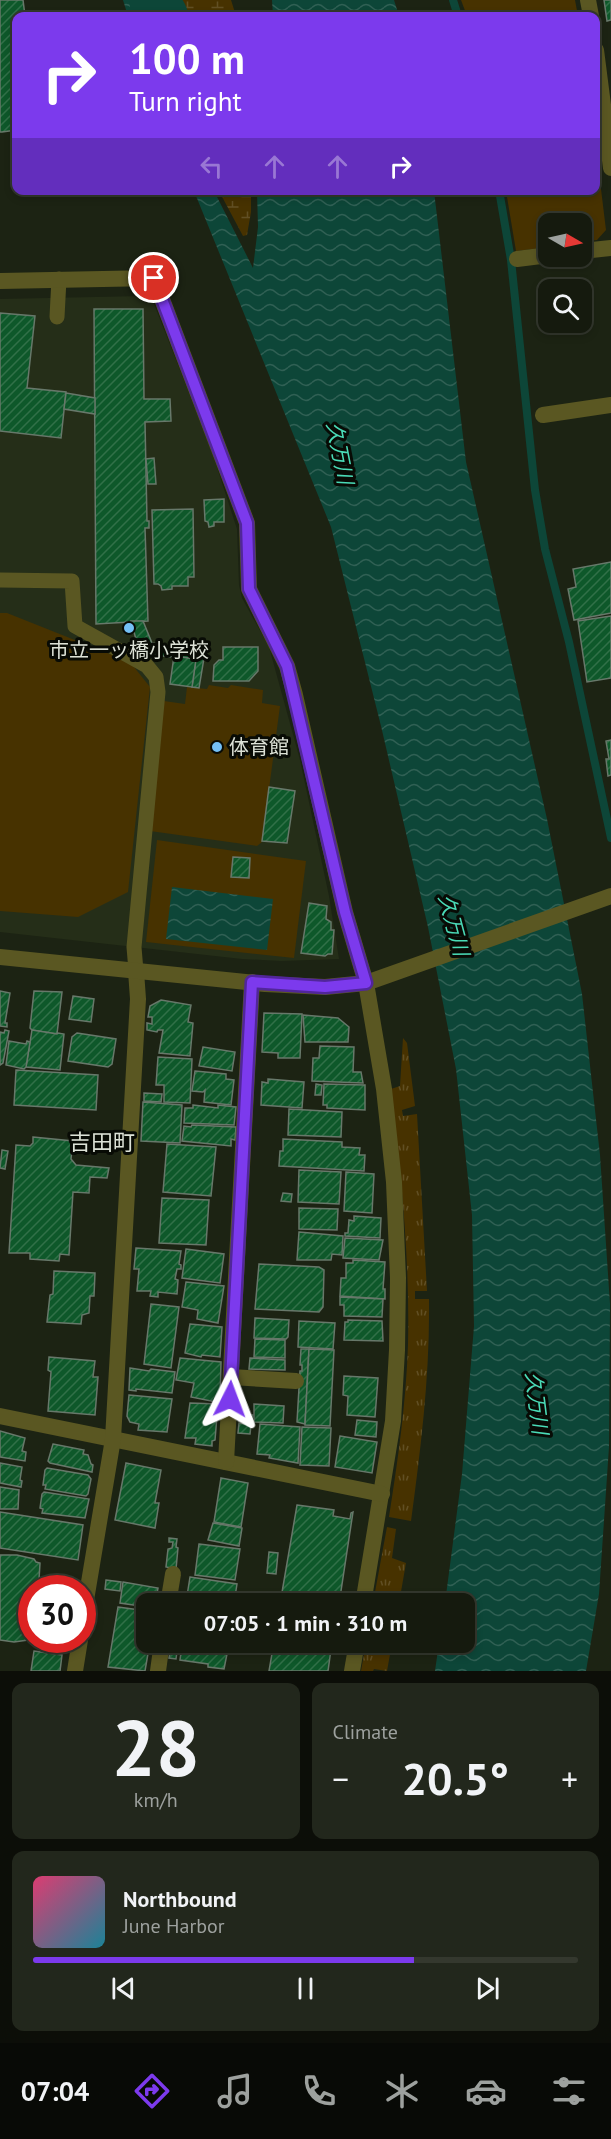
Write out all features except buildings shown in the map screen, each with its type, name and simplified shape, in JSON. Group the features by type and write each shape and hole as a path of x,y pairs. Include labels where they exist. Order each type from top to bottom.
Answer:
{"street":[{"path":"605,72 611,168"},
{"path":"592,250 611,248"},
{"path":"517,259 538,256"},
{"path":"0,280 154,278 247,523 249,589 287,666 345,912 366,983 384,1089 397,1227 397,1350 393,1421 365,1593"},
{"path":"543,415 611,405"},
{"path":"0,957 252,982 325,987 366,983 611,896"},
{"path":"90,1575 113,1439 138,999 136,971"},
{"path":"226,1462 252,982"},
{"path":"231,1377 296,1381"},
{"path":"0,1416 382,1494"},
{"path":"170,1593 173,1574"},
{"path":"75,1671 78,1653"},
{"path":"158,1671 160,1653"},
{"path":"352,1671 355,1653"}],"lane":[{"path":"57,317 59,279"},
{"path":"0,580 72,581 75,626 147,666 156,677 158,692 134,946 136,971"}],"shaded area":[{"name":"市立一ッ橋小学校","path":"143,296 154,304 211,449 237,529 239,585 242,598 269,647 300,760 329,896 339,959 281,961 242,959 0,932 0,299"}],"green space":[{"path":"156,0 231,0 235,12 159,12"},
{"path":"461,0 575,0 577,12 466,12"},
{"path":"600,181 606,230 597,240 592,241 592,213 538,213 538,248 516,251 507,195 600,195"},
{"path":"221,195 251,195 247,235 243,236"},
{"path":"0,613 7,613 130,662 150,687 128,892 78,917 0,911"},
{"name":"体育館","path":"209,685 228,688 231,685 263,690 262,703 280,706 262,842 257,846 150,831 164,701 185,704 187,687 207,689"},
{"path":"157,840 306,861 294,958 146,942"},
{"path":"403,1038 407,1043 415,1106 402,1110 403,1116 417,1114 427,1291 415,1291 415,1299 429,1299 426,1383 411,1521 389,1517 401,1431 408,1345 406,1249 391,1089 400,1086"},
{"path":"387,1527 396,1529 392,1558 406,1563 401,1593 375,1593"},
{"path":"364,1653 390,1653 387,1671 374,1669 373,1671 361,1671"}],"water":[{"path":"123,0 148,0 150,12 127,12"},
{"path":"272,0 394,0 398,12 273,12"},
{"name":"久万川","path":"196,195 216,195 253,268 258,227 257,195 434,195 466,462 547,819 582,994 600,1155 610,1304 609,1447 599,1594 586,1671 435,1671 438,1653 475,1653 475,1593 446,1593 462,1474 474,1326 472,1215 456,1069 428,927 331,527"},
{"path":"172,887 273,899 267,950 166,939"}],"waterway":[{"path":"154,0 161,12"},
{"path":"453,0 457,12"},
{"path":"500,195 511,260 535,490 545,549 569,642 611,838"}],"place":[{"name":"市立一ッ橋小学校","path":"129,628"},
{"name":"体育館","path":"217,747"}],"district":[{"name":"吉田町","path":"102,1142"}],"route":[{"path":"154,278 247,523 249,589 287,666 345,912 366,983 325,987 252,982 230,1399"}]}
